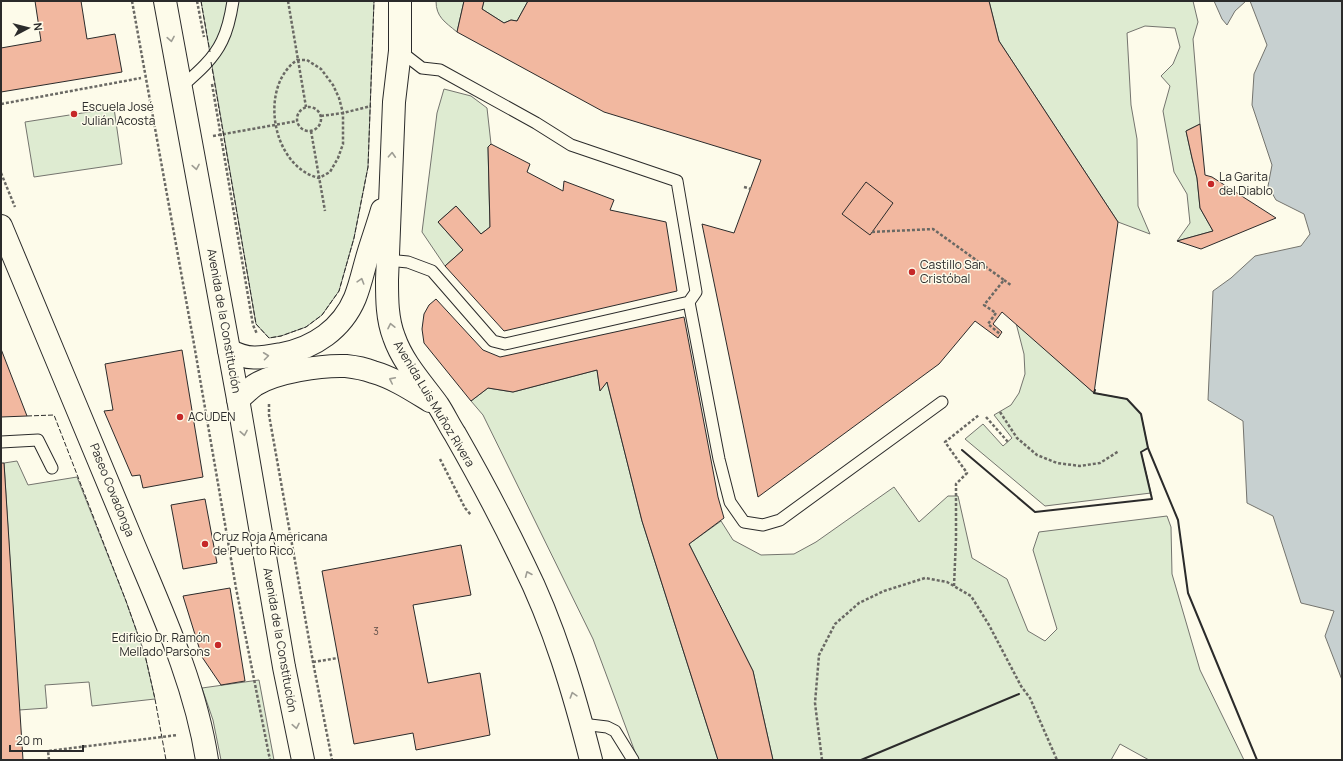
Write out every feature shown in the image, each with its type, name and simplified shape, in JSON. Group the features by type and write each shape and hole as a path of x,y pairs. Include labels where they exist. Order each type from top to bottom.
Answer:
{"main road":[{"name":"Avenida de la Constitución","path":"164,1 238,399 284,667 303,760"},
{"name":"Avenida Luis Muñoz Rivera","path":"400,1 400,51 394,102 387,260 387,304 394,336 399,351 438,406 466,454 524,564 556,639 582,724 591,760"},
{"path":"400,51 411,1"},
{"path":"229,350 246,357 261,357 285,353 307,347 327,334 341,321 350,307 358,289 390,185"},
{"name":"Paseo Covadonga","path":"1,226 181,660 202,732 207,760"},
{"path":"238,399 252,387 265,380 308,370 348,366 374,372 391,379 438,406"}],"lane":[{"path":"180,88 208,61 222,41 231,14 233,1"},
{"path":"387,260 408,262 432,271 493,341 505,344 689,302 696,292 677,181 571,145 536,123 440,70 422,68 400,51"},
{"path":"689,302 721,466 730,502 744,522 763,525 780,520 942,402"},
{"path":"1,442 38,440 52,468"},
{"path":"582,724 607,727 615,731 634,760"}],"path":[{"path":"132,1 193,336 236,588 270,760"},
{"path":"197,1 253,325 258,337 261,357"},
{"path":"288,1 306,107"},
{"path":"297,60 307,60 321,69 333,85 339,98 343,113 343,144 338,158 330,172 319,178 310,176 290,159 280,140 275,125 274,111 276,95 282,79 290,65 297,60"},
{"path":"1,104 141,78"},
{"path":"321,116 394,102"},
{"path":"306,107 312,107 318,111 321,116 320,123 317,128 312,131 305,130 300,127 297,121 297,115 306,107"},
{"path":"191,141 297,121"},
{"path":"312,131 325,211"},
{"path":"744,187 751,189"},
{"path":"872,232 933,229 1012,286"},
{"path":"1000,334 988,324 996,313 984,305 1004,280"},
{"path":"265,380 269,415 332,760"},
{"path":"1000,412 1017,438 1037,455 1057,463 1080,466 1100,463 1119,451"},
{"path":"954,586 956,484 967,474 945,442 979,415"},
{"path":"986,417 1008,442"},
{"path":"437,454 464,508 473,517"},
{"path":"822,760 814,703 819,655 835,624 859,603 884,591 925,578 947,582 971,596 989,625 1021,686 1030,698 1057,760"},
{"path":"313,662 338,658"},
{"path":"49,760 48,751 162,736"}],"green space":[{"path":"201,1 374,1 368,167 354,238 339,291 322,315 306,327 281,336 269,338 256,324"},
{"path":"436,1 464,1 457,32 439,15 436,7"},
{"path":"484,1 528,1 517,21 511,20 504,23 482,9"},
{"path":"989,1 1193,1 1198,22 1193,39 1200,124 1186,131 1197,178 1200,208 1213,231 1177,241 1190,223 1187,194 1174,172 1163,111 1170,86 1161,76 1173,64 1180,47 1175,28 1145,26 1127,33 1131,105 1137,139 1138,206 1150,234 1118,222 999,41"},
{"path":"444,89 471,96 487,108 491,144 488,147 490,227 481,234 456,206 438,222 463,250 445,266 422,232 437,113"},
{"path":"114,108 122,164 34,177 25,122"},
{"path":"1016,323 1094,393 1127,399 1141,414 1148,448 1141,452 1151,493 1045,506 965,439 983,424 1003,446 1012,438 994,415 1011,405 1019,393 1025,374 1024,354"},
{"path":"597,370 600,390 607,382 642,521 718,760 638,760 593,639 483,415 471,401 488,388 513,392"},
{"path":"17,461 28,485 77,477 126,601 145,655 155,699 92,706 89,682 45,685 47,708 19,710 4,463"},
{"path":"894,487 919,522 948,496 958,496 972,558 1007,579 1028,631 1045,641 1057,629 1033,550 1039,532 1167,516 1171,527 1172,574 1200,670 1244,760 1149,760 1120,744 1111,760 773,760 753,671 689,544 721,521 733,540 761,555 794,554 816,542"},
{"path":"259,680 274,760 221,760 213,720 202,688"}],"shaded area":[{"path":"1214,1 1246,1 1235,11 1227,25 1222,19"},
{"path":"1250,1 1342,1 1342,680 1325,636 1334,611 1301,603 1273,516 1247,503 1243,421 1208,400 1213,291 1231,278 1255,256 1301,246 1310,234 1304,214 1276,200 1268,186 1272,165 1252,105 1254,74 1267,45"}],"building":[{"path":"35,1 81,1 87,39 115,34 122,72 1,92 1,48 41,41"},
{"name":"Castillo San Cristóbal","path":"464,1 484,1 482,9 504,23 511,20 517,21 528,1 989,1 999,41 1118,222 1094,393 1002,312 993,324 1002,332 998,338 975,321 939,364 758,497 702,224 734,233 761,160 604,112 457,32"},
{"name":"La Garita del Diablo","path":"1200,124 1205,175 1212,177 1276,218 1201,249 1177,241 1213,231 1200,208 1197,178 1186,131"},
{"path":"491,144 530,164 527,172 563,191 564,181 614,200 610,210 666,222 677,291 504,331 445,266 463,250 438,222 456,206 481,234 490,227 488,147"},
{"path":"866,182 893,203 870,235 842,214"},
{"path":"436,299 483,350 500,357 684,317 718,497 724,518 689,544 753,671 773,760 718,760 642,521 607,382 600,391 597,370 513,392 488,388 471,401 424,343 422,329 424,314 429,305"},
{"path":"1,349 27,416 1,417"},
{"path":"182,350 203,477 143,488 140,475 132,476 104,411 113,410 105,364"},
{"path":"1,463 4,463 23,760 1,760"},
{"path":"205,499 217,563 183,569 171,505"},
{"path":"461,545 471,595 413,605 428,683 480,673 490,735 416,750 413,733 354,744 322,571"},
{"name":"Edificio Dr. Ramón Mellado Parsons","path":"230,588 245,681 221,685 202,657 183,596"}],"fence":[{"path":"201,1 210,52"},
{"path":"211,62 256,324 269,338 281,336 306,327 322,315 339,291 354,238 368,167 374,1"},
{"path":"27,416 54,415 126,601 145,655 166,760"}],"wall":[{"path":"1095,390 1094,393 1127,399 1141,414 1148,448 1178,520 1188,593 1257,760"},
{"path":"962,450 1035,512 1152,499 1141,452 1148,448"},
{"path":"861,760 1019,694"}],"place":[{"name":"Escuela José Julián Acosta","path":"74,114"},
{"name":"La Garita del Diablo","path":"1211,184"},
{"name":"Castillo San Cristóbal","path":"912,272"},
{"name":"ACUDEN","path":"180,417"},
{"name":"Cruz Roja Americana de Puerto Rico","path":"205,544"},
{"name":"Edificio Dr. Ramón Mellado Parsons","path":"218,645"}]}
